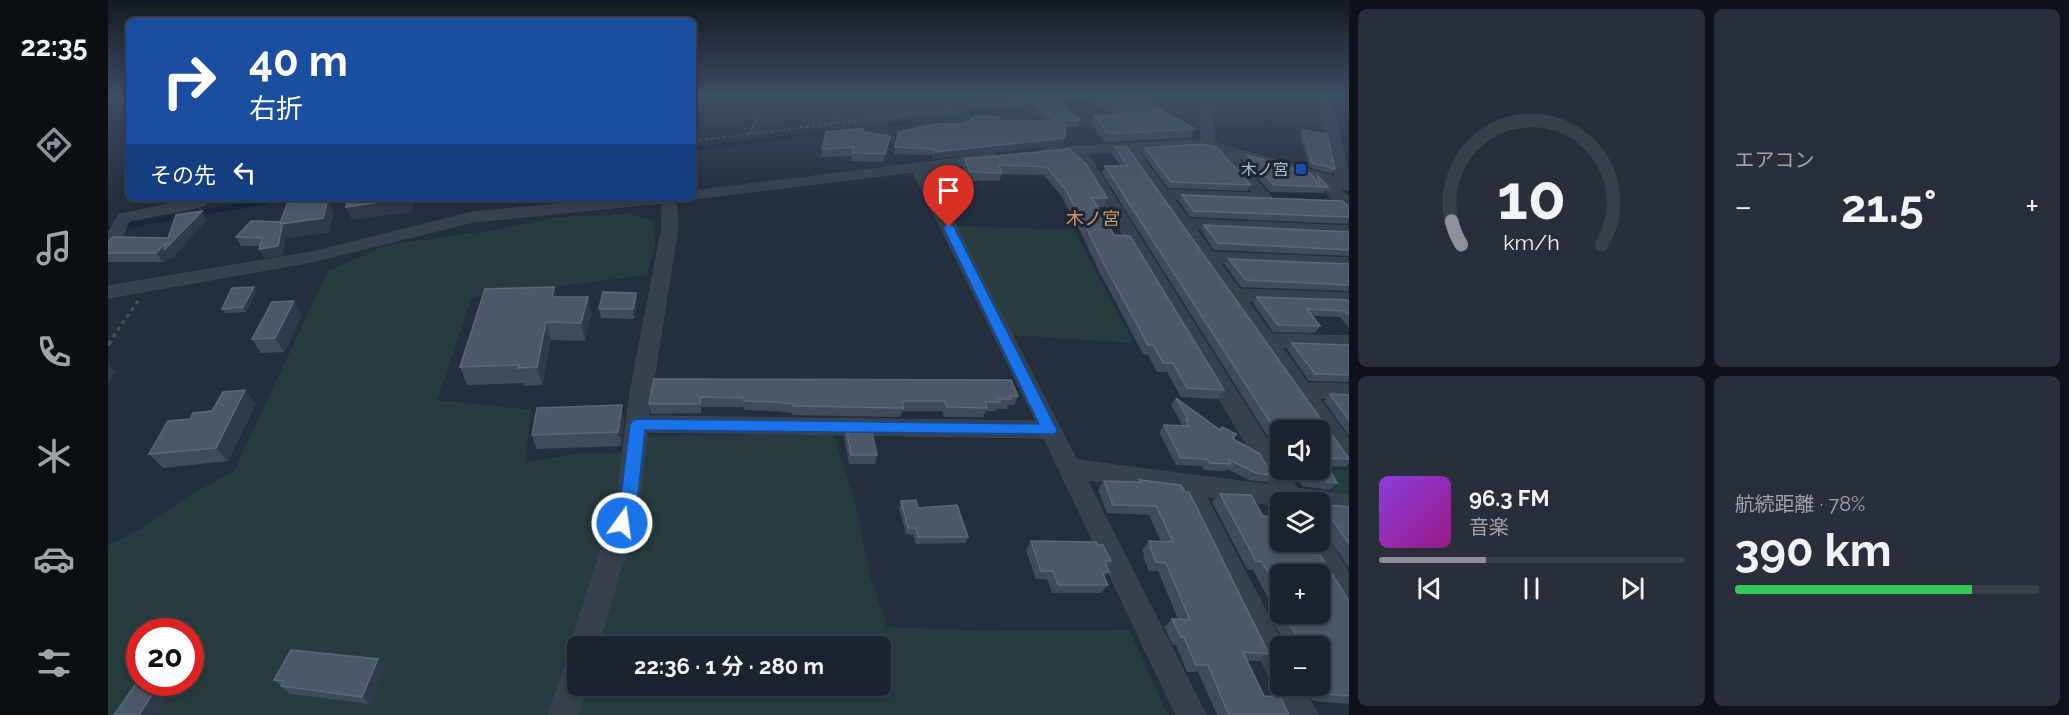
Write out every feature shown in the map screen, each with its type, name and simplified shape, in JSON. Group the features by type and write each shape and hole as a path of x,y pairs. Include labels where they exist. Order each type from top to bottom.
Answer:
{"street":[{"path":"1211,129 1214,144"},
{"path":"1331,129 1341,183"},
{"path":"1163,194 1271,198 1225,153 1192,130"},
{"path":"1030,153 1214,144 1341,183"},
{"path":"1130,147 1346,449"},
{"path":"1079,150 1286,492"},
{"path":"696,195 1008,156"},
{"path":"918,167 1070,468 1191,715"},
{"path":"1341,183 1331,188 1347,204"},
{"path":"1322,200 1347,204"},
{"path":"473,217 483,201"},
{"path":"108,292 312,257 473,217 637,201"},
{"path":"587,636 628,503 640,393 670,227 668,201"},
{"path":"111,240 123,218 199,203"},
{"path":"1185,224 1349,231"},
{"path":"1208,257 1349,263"},
{"path":"1235,295 1349,299"},
{"path":"1268,340 1349,343"},
{"path":"1302,390 1349,392"},
{"path":"638,424 1050,430"},
{"path":"1070,468 1270,497"},
{"path":"1188,484 1270,649"},
{"path":"1330,503 1349,505"},
{"path":"1322,552 1349,595"},
{"path":"563,715 569,696"},
{"path":"1293,696 1303,715"}],"path":[{"path":"750,134 752,129"},
{"path":"696,141 788,129"},
{"path":"108,345 148,286"}],"green space":[{"path":"629,214 654,221 655,246 647,275 472,297 437,400 532,410 525,463 574,454 632,452 645,435 834,435 856,506 870,576 887,627 981,631 1129,630 1168,715 108,715 108,546 145,526 193,493 234,471 328,271 387,245 494,230 558,217"},
{"path":"956,226 1074,230 1134,343 1012,335"},
{"path":"1330,469 1349,470 1349,500 1336,499 1326,480 1330,480"}],"building":[{"path":"864,129 863,132 890,136 885,154 852,153 854,147 822,149 826,132"},
{"path":"911,129 1065,129 1065,138 935,152 934,149 895,147 899,132"},
{"path":"1105,129 1189,129 1108,134"},
{"path":"1303,130 1327,134 1335,169 1312,163"},
{"path":"1201,144 1216,147 1251,185 1171,182 1145,148"},
{"path":"1115,147 1127,147 1321,420 1270,420 1270,422 1105,166 1128,166"},
{"path":"1069,149 1086,164 1107,198 1092,198 1114,235 1130,236 1224,390 1187,388 1173,363 1163,363 1154,346 1148,345 1065,189 1047,167 999,165 1002,173 970,172 965,159"},
{"path":"1247,155 1310,173 1320,186 1318,176 1328,187 1274,185"},
{"path":"1182,195 1342,201 1349,207 1349,217 1194,211"},
{"path":"327,201 323,218 280,224 287,204"},
{"path":"347,201 387,201 346,207"},
{"path":"202,211 164,250 166,243 156,253 108,253 108,242 113,237 168,238 176,215"},
{"path":"251,221 281,222 278,246 259,249 262,238 236,237"},
{"path":"1204,225 1349,232 1349,250 1218,243"},
{"path":"1229,259 1349,264 1349,285 1246,280"},
{"path":"254,287 243,307 222,309 232,288"},
{"path":"554,287 552,297 588,297 581,323 546,322 537,367 518,368 519,365 460,367 485,289"},
{"path":"603,292 636,293 633,309 599,309"},
{"path":"1257,297 1349,300 1349,315 1345,311 1307,309 1320,326 1278,325"},
{"path":"294,301 275,338 252,339 272,302"},
{"path":"1292,343 1349,345 1349,375 1315,374"},
{"path":"654,379 1011,380 1018,396 1009,396 1011,399 999,399 1000,402 985,402 987,408 947,407 945,401 903,401 903,408 793,406 793,404 774,402 744,401 744,398 701,397 700,404 649,404"},
{"path":"245,390 216,448 149,454 168,421 190,419 193,413 212,411 223,392"},
{"path":"1330,394 1349,395 1349,420"},
{"path":"1176,398 1220,430 1222,427 1236,434 1233,439 1259,453 1270,475 1256,473 1228,459 1231,464 1210,463 1207,459 1181,458 1164,425 1189,426 1186,419 1188,419"},
{"path":"622,405 618,432 532,435 537,408"},
{"path":"846,428 871,429 877,455 851,455"},
{"path":"1330,432 1349,457 1349,459 1330,458"},
{"path":"1330,470 1337,483 1317,480 1330,480"},
{"path":"1140,480 1181,485 1185,492 1189,492 1269,654 1243,652 1264,696 1280,697 1289,715 1229,715 1208,665 1196,665 1184,637 1181,637 1172,619 1190,620 1166,563 1156,562 1150,547 1152,547 1149,541 1173,542 1156,506 1113,505 1104,481 1142,482"},
{"path":"1220,494 1251,495 1263,516 1270,516 1270,552 1318,552 1326,564 1270,564 1270,576 1262,562 1256,561"},
{"path":"916,500 918,508 957,505 968,537 918,537 916,528 908,528 901,501"},
{"path":"1330,505 1349,507 1349,544 1330,516"},
{"path":"1031,541 1096,542 1098,545 1103,545 1111,561 1105,561 1109,572 1102,572 1108,585 1058,585 1053,571 1041,571"},
{"path":"1330,571 1349,601 1349,696 1330,694 1330,636 1296,636 1290,624 1330,624"},
{"path":"291,650 378,659 362,697 281,686 284,681 274,680"},
{"path":"127,696 151,696 139,715 114,715"}],"waterway":[{"path":"696,149 852,129"},
{"path":"257,203 271,201"},
{"path":"197,213 266,202"},
{"path":"108,229 181,216"}],"place":[{"name":"木ノ宮","path":"1301,169"}],"district":[{"name":"木ノ宮","path":"1093,218"}],"route":[{"path":"622,523 628,503 638,424 1050,430 949,227"}]}
